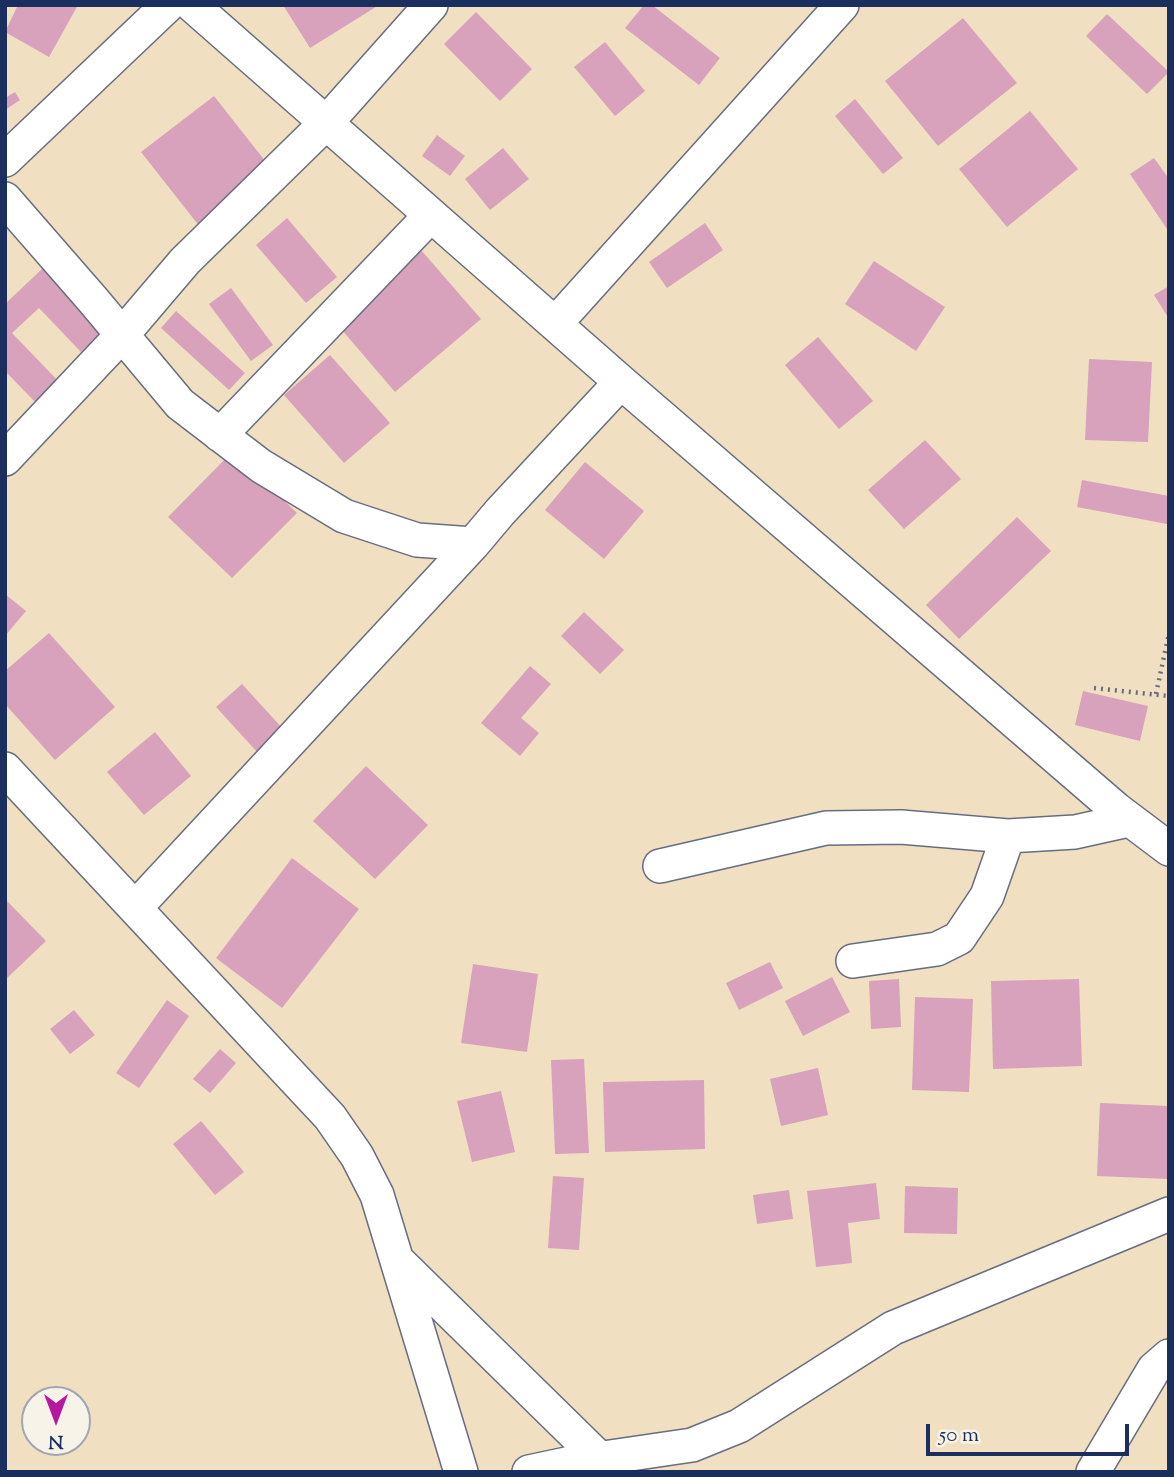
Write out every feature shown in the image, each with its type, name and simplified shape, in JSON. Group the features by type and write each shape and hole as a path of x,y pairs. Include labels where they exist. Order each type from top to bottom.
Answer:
{"street":[{"path":"5,160 168,5"},
{"path":"192,5 621,382 1129,820 1169,849"},
{"path":"5,459 122,335 185,261 326,123 431,5"},
{"path":"555,324 842,5"},
{"path":"5,199 180,404 261,466 344,516 417,540 473,544"},
{"path":"220,435 430,215"},
{"path":"136,907 621,382"},
{"path":"5,769 330,1117 358,1156 377,1195 461,1472"},
{"path":"660,866 826,828 901,827 1008,836 1075,832 1129,820"},
{"path":"853,961 937,949 959,938 987,896 1008,836"},
{"path":"528,1472 692,1445 739,1426 893,1328 1169,1214"},
{"path":"397,1260 600,1459"},
{"path":"1093,1472 1154,1369 1169,1356"}],"path":[{"path":"1156,694 1169,633"},
{"path":"1094,688 1169,696"}],"building":[{"path":"18,5 78,5 49,57 5,32"},
{"path":"283,5 379,5 310,48"},
{"path":"644,5 652,5 720,58 699,85 625,28"},
{"path":"476,12 532,69 500,101 444,44"},
{"path":"1107,14 1169,72 1147,94 1086,36"},
{"path":"963,18 1017,83 938,146 885,81"},
{"path":"605,42 645,91 615,116 574,67"},
{"path":"15,92 20,100 5,110 5,98"},
{"path":"214,96 273,171 200,227 141,152"},
{"path":"855,99 903,158 883,174 835,116"},
{"path":"1030,111 1078,169 1007,227 959,169"},
{"path":"437,135 465,156 450,176 422,156"},
{"path":"503,148 529,179 490,210 465,179"},
{"path":"1154,158 1169,179 1169,232 1130,174"},
{"path":"287,218 337,277 306,303 256,245"},
{"path":"705,223 723,250 667,288 649,262"},
{"path":"421,250 481,319 395,392 336,323"},
{"path":"874,261 945,307 916,351 845,304"},
{"path":"43,268 104,331 81,352 39,308 12,333 63,386 41,408 5,371 5,304"},
{"path":"1169,286 1169,319 1154,295"},
{"path":"231,288 273,345 251,361 209,304"},
{"path":"176,311 245,373 229,390 161,328"},
{"path":"818,337 873,401 839,429 785,365"},
{"path":"330,355 390,423 344,463 284,395"},
{"path":"1089,359 1152,362 1148,442 1085,440"},
{"path":"925,440 961,479 904,529 868,490"},
{"path":"233,451 297,513 232,578 168,517"},
{"path":"585,462 644,511 604,559 545,510"},
{"path":"1082,480 1169,496 1167,524 1077,507"},
{"path":"1017,517 1051,551 959,639 926,605"},
{"path":"5,594 26,611 5,636"},
{"path":"584,612 624,650 600,674 561,636"},
{"path":"49,633 115,707 55,760 5,704 5,671"},
{"path":"530,666 551,684 521,718 539,733 520,756 481,723"},
{"path":"242,684 284,730 258,753 216,707"},
{"path":"1083,691 1148,706 1140,741 1075,725"},
{"path":"155,732 191,776 144,815 107,772"},
{"path":"366,766 428,825 375,879 313,821"},
{"path":"292,858 359,909 282,1008 216,958"},
{"path":"5,899 46,941 5,980"},
{"path":"770,962 783,988 739,1010 726,983"},
{"path":"473,964 538,974 527,1052 461,1043"},
{"path":"832,977 850,1012 803,1036 785,1001"},
{"path":"899,979 901,1027 871,1029 869,981"},
{"path":"1079,979 1082,1066 993,1069 991,981"},
{"path":"915,997 973,999 969,1092 912,1090"},
{"path":"167,1000 189,1016 139,1088 116,1073"},
{"path":"74,1010 95,1035 70,1054 50,1029"},
{"path":"220,1049 236,1063 210,1093 193,1079"},
{"path":"584,1059 589,1153 555,1154 551,1060"},
{"path":"818,1068 828,1115 781,1126 770,1079"},
{"path":"704,1080 705,1149 605,1152 603,1082"},
{"path":"501,1091 515,1152 472,1162 457,1101"},
{"path":"1100,1103 1169,1106 1169,1179 1097,1176"},
{"path":"201,1121 244,1172 215,1195 173,1144"},
{"path":"553,1176 584,1178 579,1250 548,1248"},
{"path":"876,1183 880,1219 848,1223 852,1263 816,1267 807,1191"},
{"path":"905,1186 958,1188 957,1234 904,1233"},
{"path":"789,1190 793,1219 757,1224 753,1195"}]}
